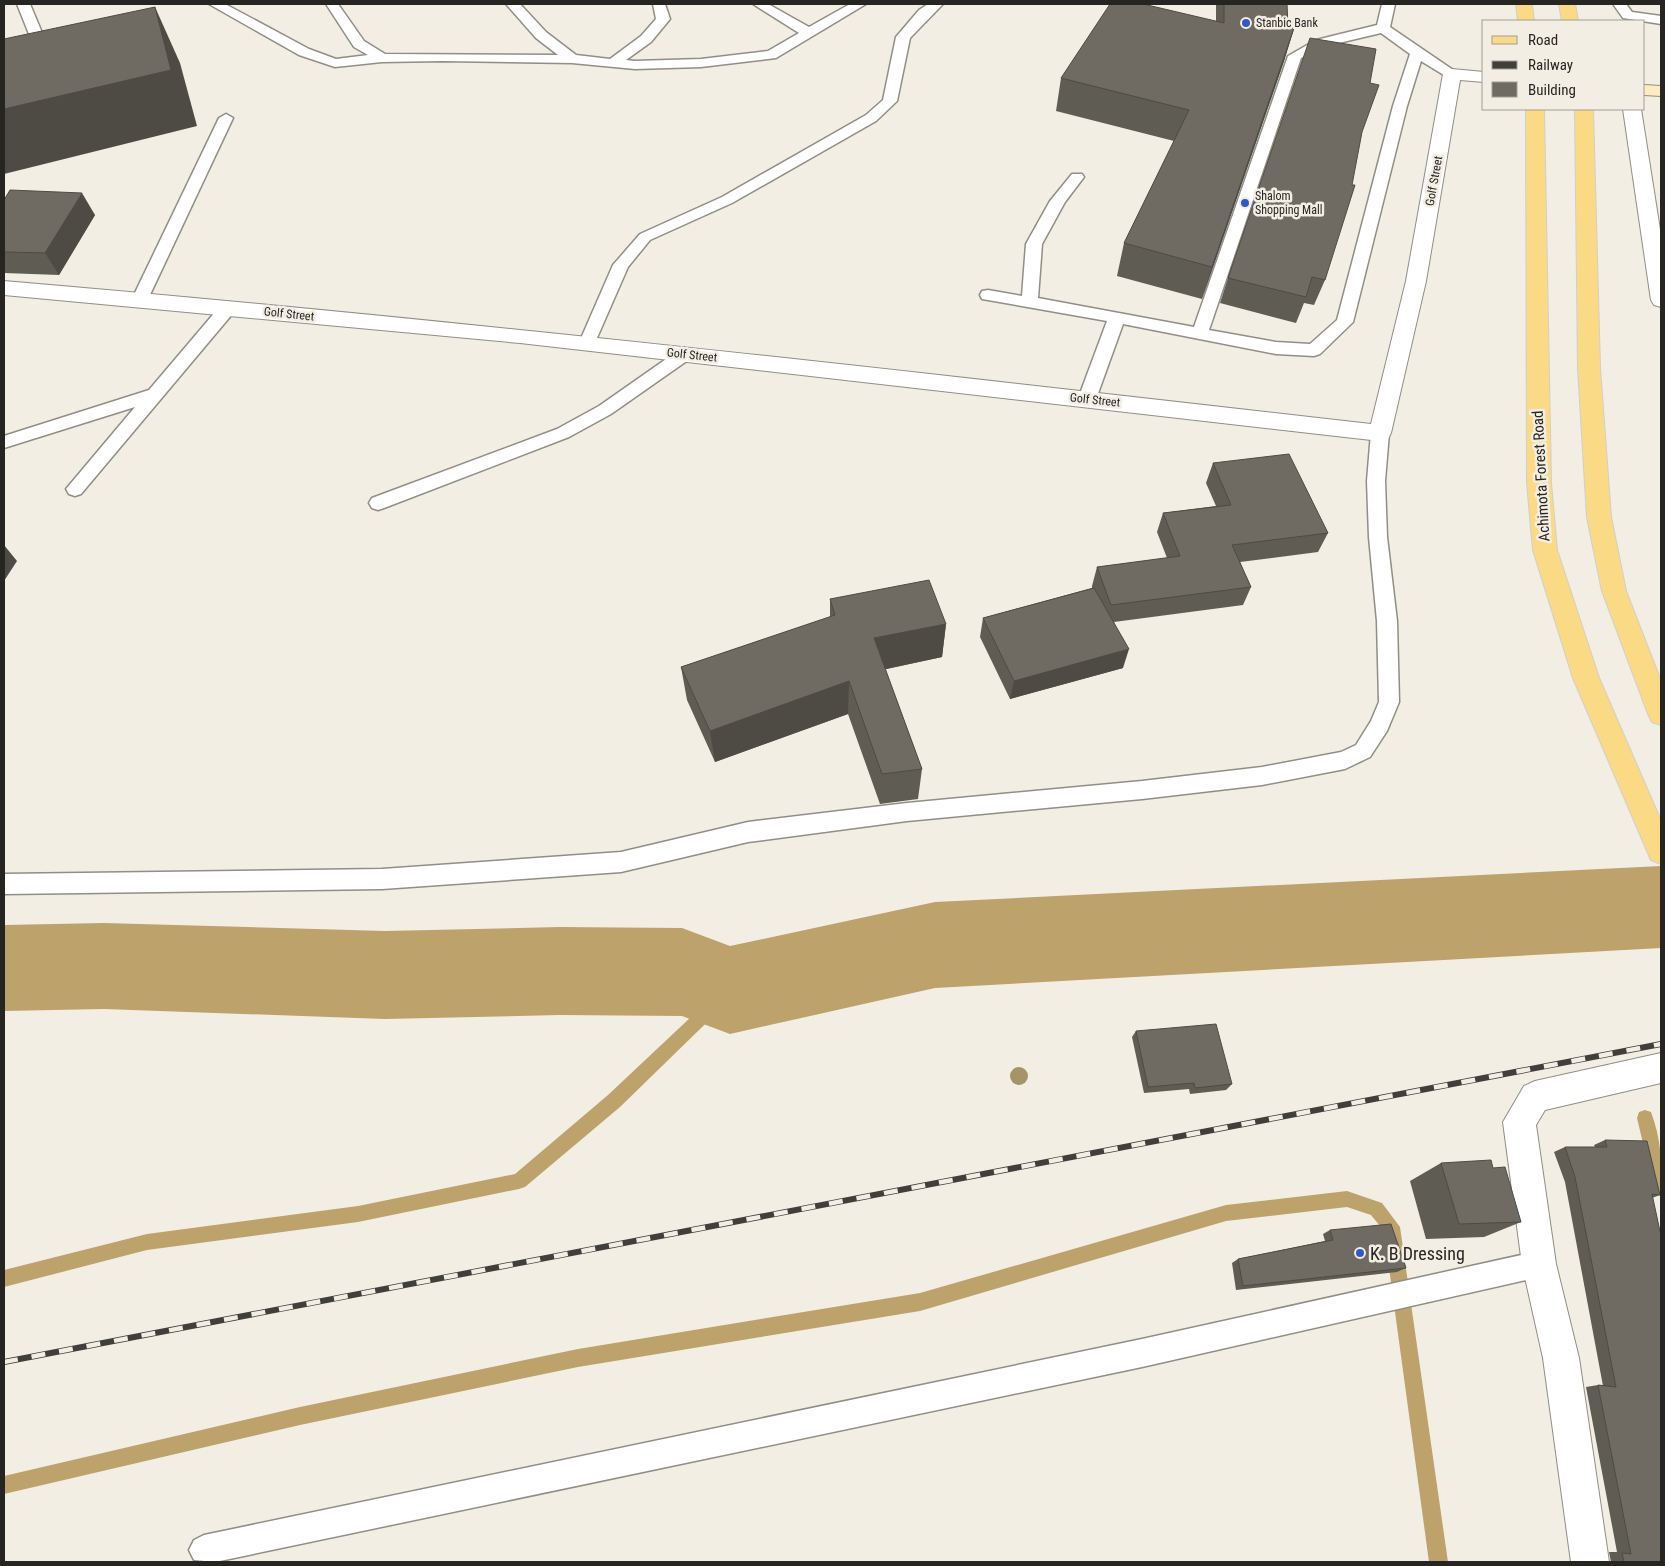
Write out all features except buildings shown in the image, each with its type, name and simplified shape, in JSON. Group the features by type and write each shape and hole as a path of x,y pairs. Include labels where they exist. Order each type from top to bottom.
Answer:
{"main road":[{"path":"1524,4 1526,20"},
{"path":"1567,4 1570,20"},
{"name":"Achimota Forest Road","path":"1534,110 1539,483 1545,550 1586,678 1661,851"},
{"path":"1584,110 1589,368 1599,517 1614,591 1661,714"}],"street":[{"name":"Golf Street","path":"4,288 587,343 1380,433 1416,282 1452,74"},
{"path":"1452,74 1482,77"},
{"path":"1645,90 1661,91"},
{"path":"1632,110 1658,257 1661,300"},
{"path":"1590,1562 1561,1358 1539,1264 1519,1122 1535,1097 1661,1068"}],"lane":[{"path":"23,4 46,60"},
{"path":"216,4 304,52 335,63 382,58 572,59 634,65 701,63 771,55 858,4"},
{"path":"332,4 359,44 382,58"},
{"path":"513,4 541,35 572,59"},
{"path":"613,63 646,40 662,19 659,4"},
{"path":"760,4 809,33"},
{"path":"587,343 621,265 645,237 727,200 872,118 890,101 903,37 924,13 936,4"},
{"path":"1383,28 1388,4"},
{"path":"1620,4 1628,15 1661,20"},
{"path":"1200,333 1295,56 1321,43 1383,28 1452,74"},
{"path":"988,295 1030,301 1276,348 1314,350 1345,322 1400,106 1417,52"},
{"path":"140,300 226,118"},
{"path":"1030,301 1034,244 1058,201 1077,177"},
{"path":"75,488 228,308"},
{"path":"1087,399 1116,317"},
{"path":"378,503 563,433 605,410 685,354"},
{"path":"4,442 155,394"},
{"name":"Golf Street","path":"4,884 382,879 621,862 748,832 907,812 1142,790 1262,776 1345,760 1363,751 1380,725 1389,702 1389,663 1378,537 1376,481 1380,433"},
{"path":"204,1550 1132,1355 1539,1264"}],"waterway":[{"path":"4,968 104,966 385,975 560,971 682,972 730,990 935,945 1661,907"},
{"path":"4,1279 147,1242 358,1214 519,1181 614,1101 730,990"},
{"path":"1645,1118 1661,1186"},
{"path":"4,1485 300,1416 578,1358 920,1302 1226,1213 1347,1199 1376,1209 1392,1227 1439,1562"}],"railway":[{"path":"4,1362 1661,1044"}],"place":[{"name":"Stanbic Bank","path":"1246,23"},
{"name":"Shalom Shopping Mall","path":"1245,203"},
{"name":"K. B Dressing","path":"1360,1253"}]}
